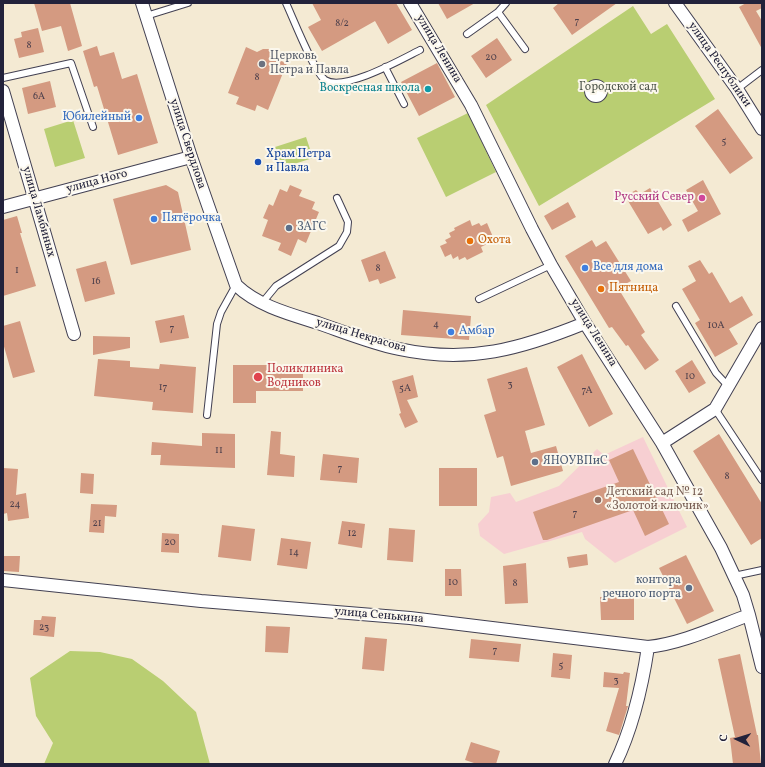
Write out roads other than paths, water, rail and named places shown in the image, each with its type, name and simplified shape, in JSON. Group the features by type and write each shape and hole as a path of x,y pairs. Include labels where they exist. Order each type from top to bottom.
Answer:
{"street":[{"name":"улица Свердлова","path":"142,3 191,157 236,285"},
{"name":"улица Ленина","path":"410,3 471,105 550,264 585,323 662,443 721,548 749,615 762,667"},
{"name":"улица Республики","path":"675,3 737,89 762,129"},
{"name":"улица Ламбиных","path":"3,91 74,334"},
{"name":"улица Ного","path":"3,207 191,157"},
{"name":"улица Некрасова","path":"236,285 245,294 262,303 376,343 399,349 441,354 482,354 504,351 552,336 585,323"},
{"path":"662,443 715,409 762,328"},
{"name":"улица Сенькина","path":"3,580 201,601 410,618 648,647 668,645 749,615"},
{"path":"615,764 631,726 643,680 648,647"}],"lane":[{"path":"146,16 188,3"},
{"path":"286,3 317,70 326,80 340,83 354,80 420,50"},
{"path":"467,34 498,12 506,3"},
{"path":"498,12 525,49"},
{"path":"3,78 71,63 93,127"},
{"path":"385,67 404,104"},
{"path":"737,89 762,70"},
{"path":"262,303 276,286 339,246 347,232 348,222 337,198"},
{"path":"479,299 550,264"},
{"path":"207,415 217,324 221,312 236,285"},
{"path":"676,306 716,373 729,387"},
{"path":"715,409 762,480"},
{"path":"734,576 762,570"}],"place":[{"name":"Церковь Петра и Павла","path":"262,64"},
{"name":"Воскресная школа","path":"428,89"},
{"name":"Юбилейный","path":"139,118"},
{"name":"Храм Петра и Павла","path":"258,162"},
{"name":"Русский Север","path":"702,198"},
{"name":"Пятёрочка","path":"154,219"},
{"name":"ЗАГС","path":"289,228"},
{"name":"Охота","path":"470,241"},
{"name":"Все для дома","path":"585,268"},
{"name":"Пятница","path":"601,289"},
{"name":"Амбар","path":"451,332"},
{"name":"Поликлиника Водников","path":"258,377"},
{"name":"ЯНОУВПиС","path":"535,462"},
{"name":"Детский сад № 12 «Золотой ключик»","path":"598,500"},
{"name":"контора речного порта","path":"689,588"}],"park label":[{"name":"Городской сад","path":"618,88"}]}
